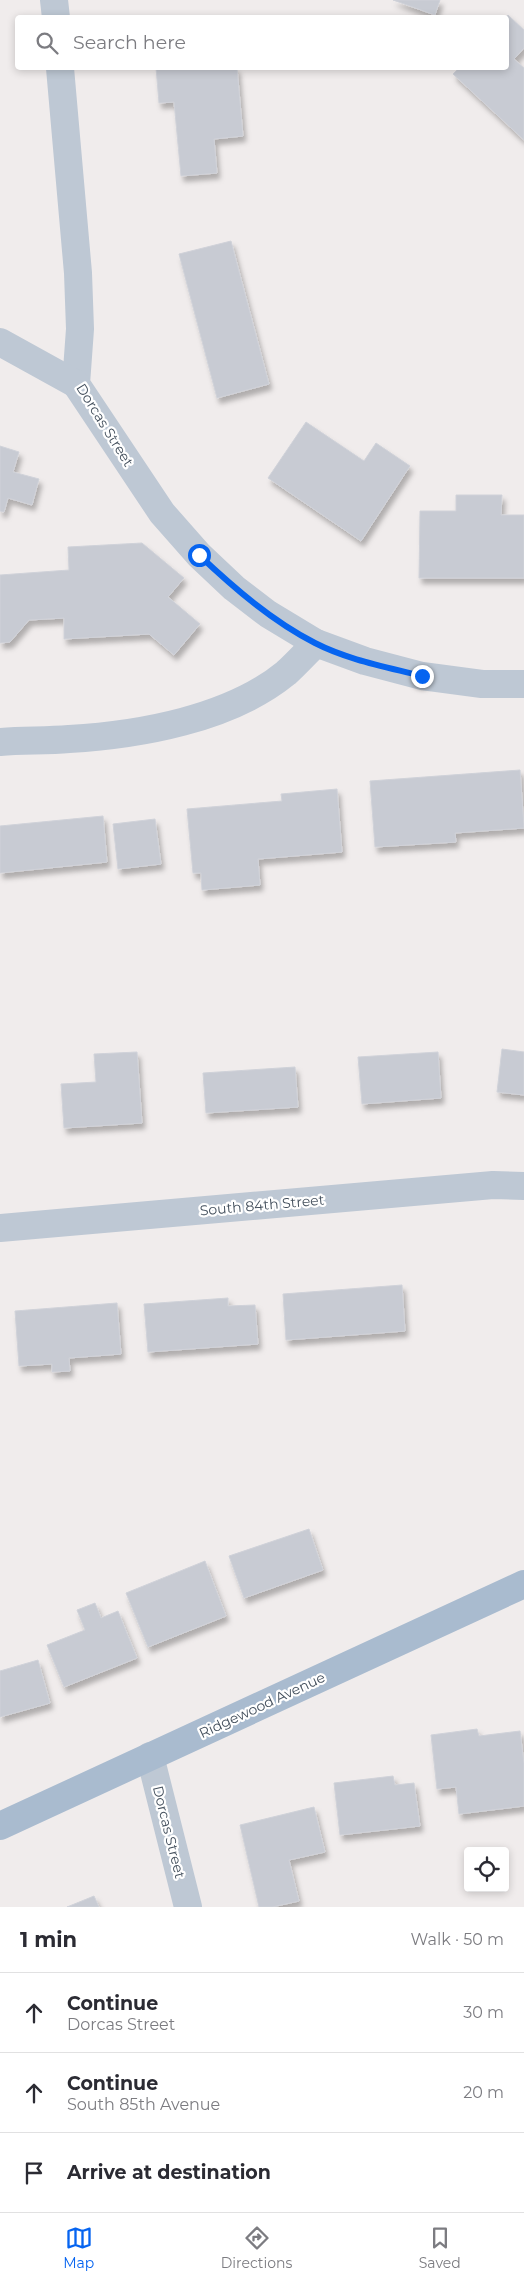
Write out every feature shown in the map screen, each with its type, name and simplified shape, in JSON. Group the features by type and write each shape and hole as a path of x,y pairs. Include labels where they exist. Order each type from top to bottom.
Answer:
{"main road":[{"name":"Ridgewood Avenue","path":"0,1826 524,1584"}],"street":[{"path":"54,0 56,15"},
{"name":"Dorcas Street","path":"60,70 79,292 80,329 76,384 162,513 199,555 234,588 262,609 316,643 365,661 422,676 482,684 524,684"},
{"path":"0,342 76,384"},
{"path":"0,742 70,739 135,732 184,722 251,695 285,673 316,643"},
{"name":"South 84th Street","path":"0,1228 493,1186 524,1186"},
{"name":"Dorcas Street","path":"150,1756 188,1907"}],"building":[{"path":"393,0 440,0 435,15"},
{"path":"509,16 524,30 524,48 514,59 524,68 524,140 453,74 457,70 509,70"},
{"path":"156,70 237,70 243,136 214,139 217,173 181,176 174,102 159,103"},
{"path":"231,241 269,384 217,398 179,254"},
{"path":"306,422 364,461 376,443 410,466 361,541 268,478"},
{"path":"0,446 19,452 13,472 39,479 32,505 8,498 4,512 0,511"},
{"path":"456,495 502,495 501,515 524,515 524,578 419,578 420,511 456,511"},
{"path":"142,543 184,578 168,597 200,624 174,655 149,634 64,639 64,618 29,620 10,642 0,643 0,575 69,570 68,547"},
{"path":"520,770 524,828 455,833 456,842 375,847 370,781"},
{"path":"337,789 342,852 258,859 260,885 202,890 201,873 193,873 187,809 282,801 281,794"},
{"path":"103,816 107,862 0,873 0,826"},
{"path":"155,819 161,864 118,869 113,824"},
{"path":"502,1049 524,1052 524,1095 497,1092"},
{"path":"137,1052 142,1123 64,1128 61,1084 96,1082 94,1054"},
{"path":"438,1052 441,1098 362,1104 358,1057"},
{"path":"295,1067 298,1107 206,1113 203,1073"},
{"path":"402,1285 405,1331 286,1340 283,1294"},
{"path":"228,1298 228,1306 255,1305 258,1344 148,1352 144,1304"},
{"path":"117,1303 121,1354 69,1358 70,1371 52,1372 52,1364 19,1366 15,1311"},
{"path":"309,1529 323,1570 244,1598 229,1556"},
{"path":"205,1561 226,1616 148,1647 126,1593"},
{"path":"95,1603 101,1618 118,1611 137,1658 64,1687 47,1645 85,1630 77,1610"},
{"path":"38,1660 50,1703 0,1717 0,1671"},
{"path":"477,1729 479,1736 520,1731 524,1764 524,1806 459,1814 456,1787 437,1789 431,1735"},
{"path":"393,1776 395,1785 414,1783 420,1826 340,1835 334,1783"},
{"path":"314,1807 325,1852 289,1860 299,1901 272,1907 259,1907 240,1825"},
{"path":"94,1896 99,1907 67,1907"}],"route":[{"path":"199,555 234,588 268,614 316,643 365,661 422,676"}]}
